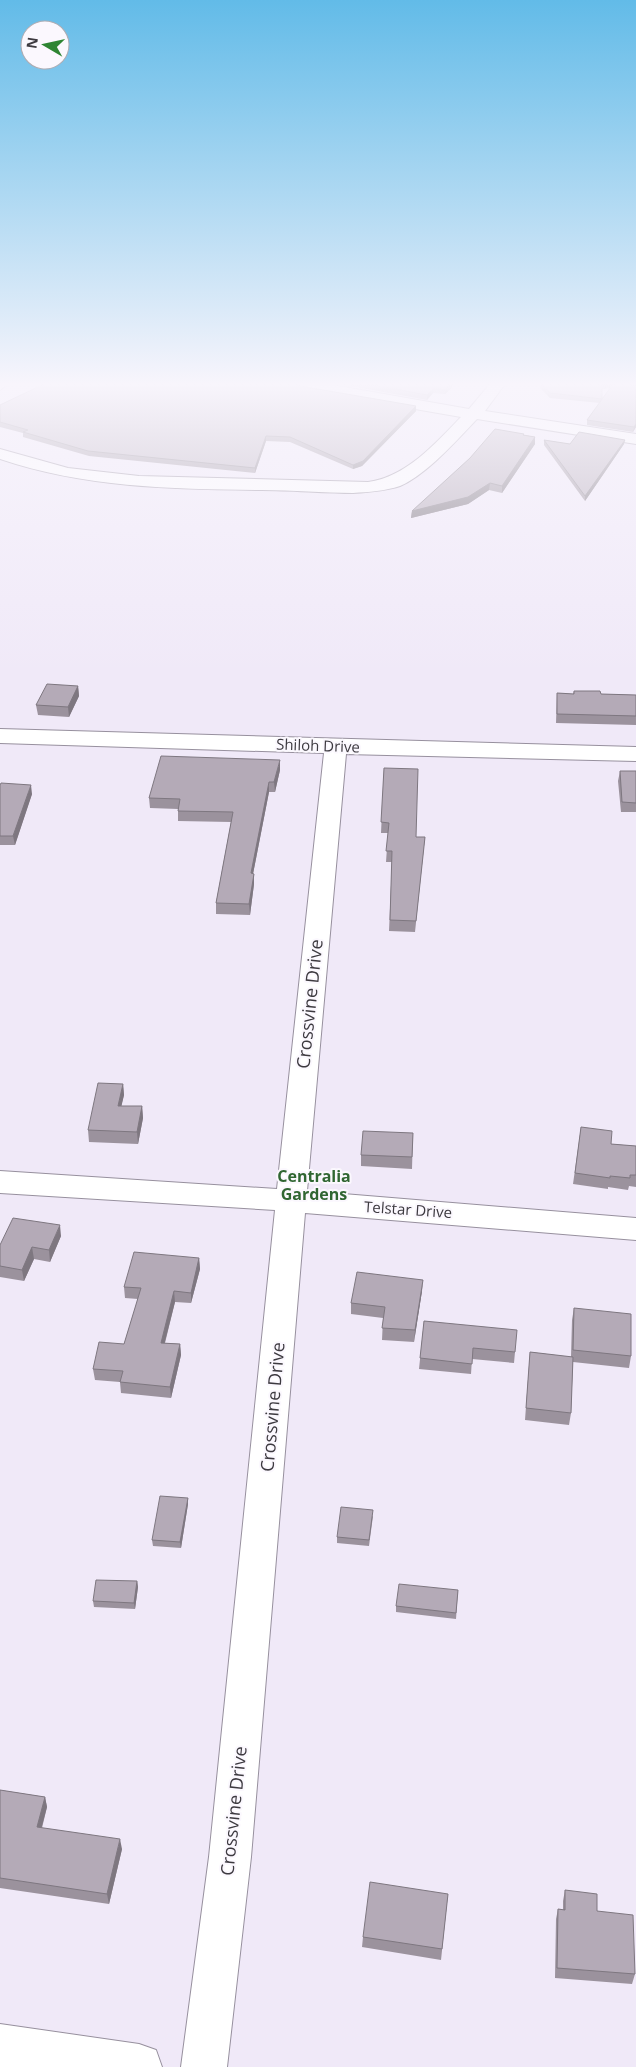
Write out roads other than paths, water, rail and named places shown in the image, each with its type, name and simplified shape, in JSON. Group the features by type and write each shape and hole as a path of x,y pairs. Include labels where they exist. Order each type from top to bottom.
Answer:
{"street":[{"path":"128,480 363,487 379,486 396,480"},
{"name":"Shiloh Drive","path":"0,736 636,754"},
{"name":"Crossvine Drive","path":"204,2067 230,1857 308,1016 336,747"},
{"name":"Telstar Drive","path":"0,1182 292,1201 636,1229"},
{"path":"0,2047 139,2067"}],"district":[{"name":"Centralia Gardens","path":"314,1185"}]}
